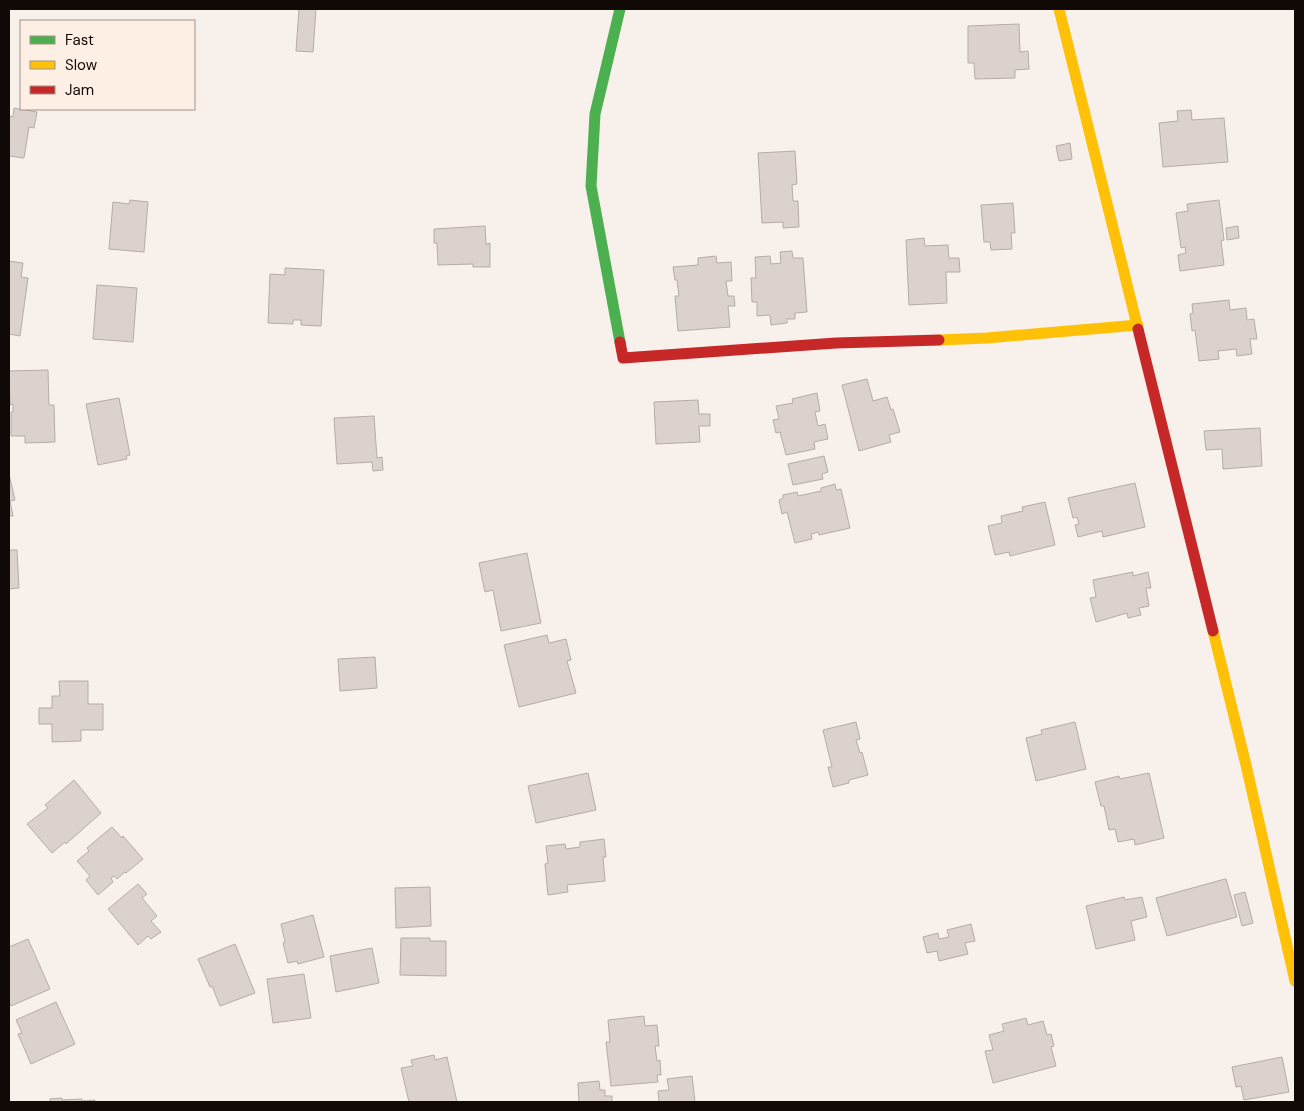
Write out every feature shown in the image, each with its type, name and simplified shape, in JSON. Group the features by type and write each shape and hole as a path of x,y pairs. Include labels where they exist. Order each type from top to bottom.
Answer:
{"street":[{"path":"620,9 595,114 591,186 623,358 836,344 987,338 1138,325"},
{"path":"1059,9 1246,765 1295,981"}],"building":[{"path":"299,9 316,9 313,52 296,51"},
{"path":"1019,24 1020,52 1028,51 1029,69 1015,70 1015,78 975,79 974,63 968,63 968,26"},
{"path":"14,108 37,112 34,128 29,127 24,158 9,156 9,116 13,117"},
{"path":"1191,110 1192,120 1224,118 1228,162 1163,167 1159,123 1178,121 1177,111"},
{"path":"1070,143 1072,159 1059,161 1056,146"},
{"path":"795,151 797,184 792,185 793,201 798,201 799,227 783,228 783,222 762,223 758,153"},
{"path":"130,200 148,202 144,252 109,249 113,202 129,204"},
{"path":"1219,200 1224,240 1221,241 1224,265 1180,271 1178,255 1186,253 1185,247 1181,248 1176,213 1188,211 1187,204"},
{"path":"1013,203 1015,233 1011,233 1012,249 991,250 990,242 984,242 981,205"},
{"path":"485,226 486,244 490,243 490,267 473,267 473,264 438,265 437,243 434,243 434,229"},
{"path":"1238,226 1239,238 1227,240 1226,228"},
{"path":"924,238 925,246 948,245 949,258 959,258 960,272 946,272 947,303 909,305 906,240"},
{"path":"792,251 793,258 803,258 807,312 795,313 795,319 787,319 787,323 771,325 770,315 757,316 757,302 752,302 751,278 756,278 755,257 770,256 771,264 781,263 780,252"},
{"path":"716,256 717,263 731,262 732,281 726,281 728,296 734,296 735,306 728,306 730,327 678,331 675,296 679,296 673,267 698,265 698,258"},
{"path":"9,261 23,263 21,277 28,278 20,336 9,334"},
{"path":"285,268 324,270 321,326 301,325 301,320 293,320 293,324 268,323 270,274 285,275"},
{"path":"97,285 137,288 133,342 93,339"},
{"path":"1229,300 1230,310 1246,308 1247,320 1254,319 1257,339 1250,339 1252,354 1237,356 1236,349 1218,351 1219,359 1199,361 1195,330 1192,331 1190,314 1193,313 1192,304"},
{"path":"48,370 49,405 54,405 55,442 25,443 25,436 11,436 13,404 10,405 9,371"},
{"path":"867,379 873,401 887,397 900,432 889,435 891,442 859,451 842,385"},
{"path":"817,393 820,411 815,412 818,426 825,424 828,439 814,442 815,449 786,455 780,432 776,433 773,420 779,419 776,406 793,403 792,399"},
{"path":"119,398 130,455 126,456 127,459 98,465 86,404"},
{"path":"698,400 699,414 710,414 710,426 699,426 700,442 656,444 654,402"},
{"path":"374,416 377,458 382,457 383,470 373,471 372,462 337,464 334,418"},
{"path":"1260,428 1262,466 1223,469 1222,449 1206,450 1204,431"},
{"path":"824,456 828,472 822,474 823,479 793,485 788,464"},
{"path":"9,474 15,500 10,501 13,516 9,516"},
{"path":"1135,483 1145,527 1103,537 1102,531 1078,537 1075,525 1079,524 1077,517 1073,518 1068,498"},
{"path":"835,484 836,490 841,489 850,528 819,535 818,532 811,534 812,539 795,543 787,512 782,514 779,500 783,498 783,495 797,492 798,496 821,491 821,488"},
{"path":"1045,502 1055,545 1010,556 1009,552 995,555 988,526 1002,523 1001,516 1023,511 1022,507"},
{"path":"9,550 17,550 19,588 9,589"},
{"path":"527,553 541,623 501,631 493,590 485,592 479,563"},
{"path":"1133,572 1133,576 1148,572 1151,588 1146,588 1149,606 1139,608 1141,615 1128,618 1127,613 1096,622 1090,598 1096,597 1093,580"},
{"path":"547,635 549,643 566,639 571,660 567,661 576,693 519,707 504,645"},
{"path":"375,657 377,688 340,691 338,659"},
{"path":"59,681 88,681 88,704 103,704 103,730 81,730 81,741 52,742 52,724 39,724 39,708 52,708 52,696 60,696"},
{"path":"856,722 860,739 856,740 860,753 862,752 868,775 833,787 828,767 832,767 823,730"},
{"path":"1075,722 1086,769 1036,781 1026,738 1042,734 1041,730"},
{"path":"588,773 596,810 536,823 528,786"},
{"path":"1149,773 1164,838 1135,845 1134,839 1118,842 1115,829 1109,830 1104,806 1101,806 1095,782 1119,776 1120,779"},
{"path":"74,780 101,813 66,844 65,842 52,853 27,824 48,808 45,805"},
{"path":"112,827 122,838 123,836 143,859 117,879 114,876 111,878 113,882 98,895 86,880 90,876 77,861 89,851 87,848"},
{"path":"604,839 606,857 603,857 605,881 567,885 568,892 548,895 545,864 548,863 546,846 565,844 566,849 580,847 580,842"},
{"path":"1226,879 1237,917 1167,936 1156,898"},
{"path":"138,884 147,894 142,898 157,916 151,921 161,932 151,939 148,936 138,945 108,909"},
{"path":"430,887 431,926 396,928 395,888"},
{"path":"1245,892 1253,923 1242,926 1234,895"},
{"path":"1124,897 1125,900 1142,897 1147,917 1131,921 1135,940 1096,949 1086,906"},
{"path":"313,915 324,957 298,964 297,961 288,963 281,924"},
{"path":"971,924 975,941 965,943 968,954 939,961 937,951 927,953 923,937 938,933 939,939 949,937 947,930"},
{"path":"401,938 430,938 430,941 446,941 446,976 400,975"},
{"path":"28,939 50,989 11,1006 9,1002 9,947"},
{"path":"235,944 255,993 220,1006 198,959"},
{"path":"372,948 379,983 336,992 330,956"},
{"path":"304,974 311,1018 273,1023 267,979"},
{"path":"56,1002 75,1044 31,1064 18,1034 22,1033 16,1020"},
{"path":"644,1016 645,1026 657,1025 659,1046 655,1046 657,1061 660,1060 661,1075 657,1075 658,1082 611,1086 606,1042 610,1042 608,1020"},
{"path":"1026,1018 1028,1025 1043,1021 1047,1035 1051,1034 1054,1046 1051,1047 1056,1066 993,1083 985,1051 993,1050 989,1035 1004,1031 1002,1024"},
{"path":"434,1055 435,1060 447,1057 457,1102 409,1102 401,1068 413,1066 411,1060"},
{"path":"1282,1057 1289,1092 1244,1100 1241,1086 1236,1087 1232,1067"},
{"path":"692,1076 695,1102 659,1102 658,1091 669,1090 667,1079"},
{"path":"599,1081 600,1090 605,1090 605,1096 612,1096 612,1102 579,1102 578,1083"},
{"path":"62,1098 62,1100 95,1100 95,1102 50,1102 50,1099"}],"traffic: fast":[{"path":"620,9 595,114 591,186 620,342"}],"traffic: slow":[{"path":"1059,9 1138,329"},
{"path":"939,340 987,338 1138,325"},
{"path":"1213,631 1246,765 1295,981"}],"traffic: jam":[{"path":"1138,329 1213,631"},
{"path":"620,342 623,358 836,343 939,340"}]}
